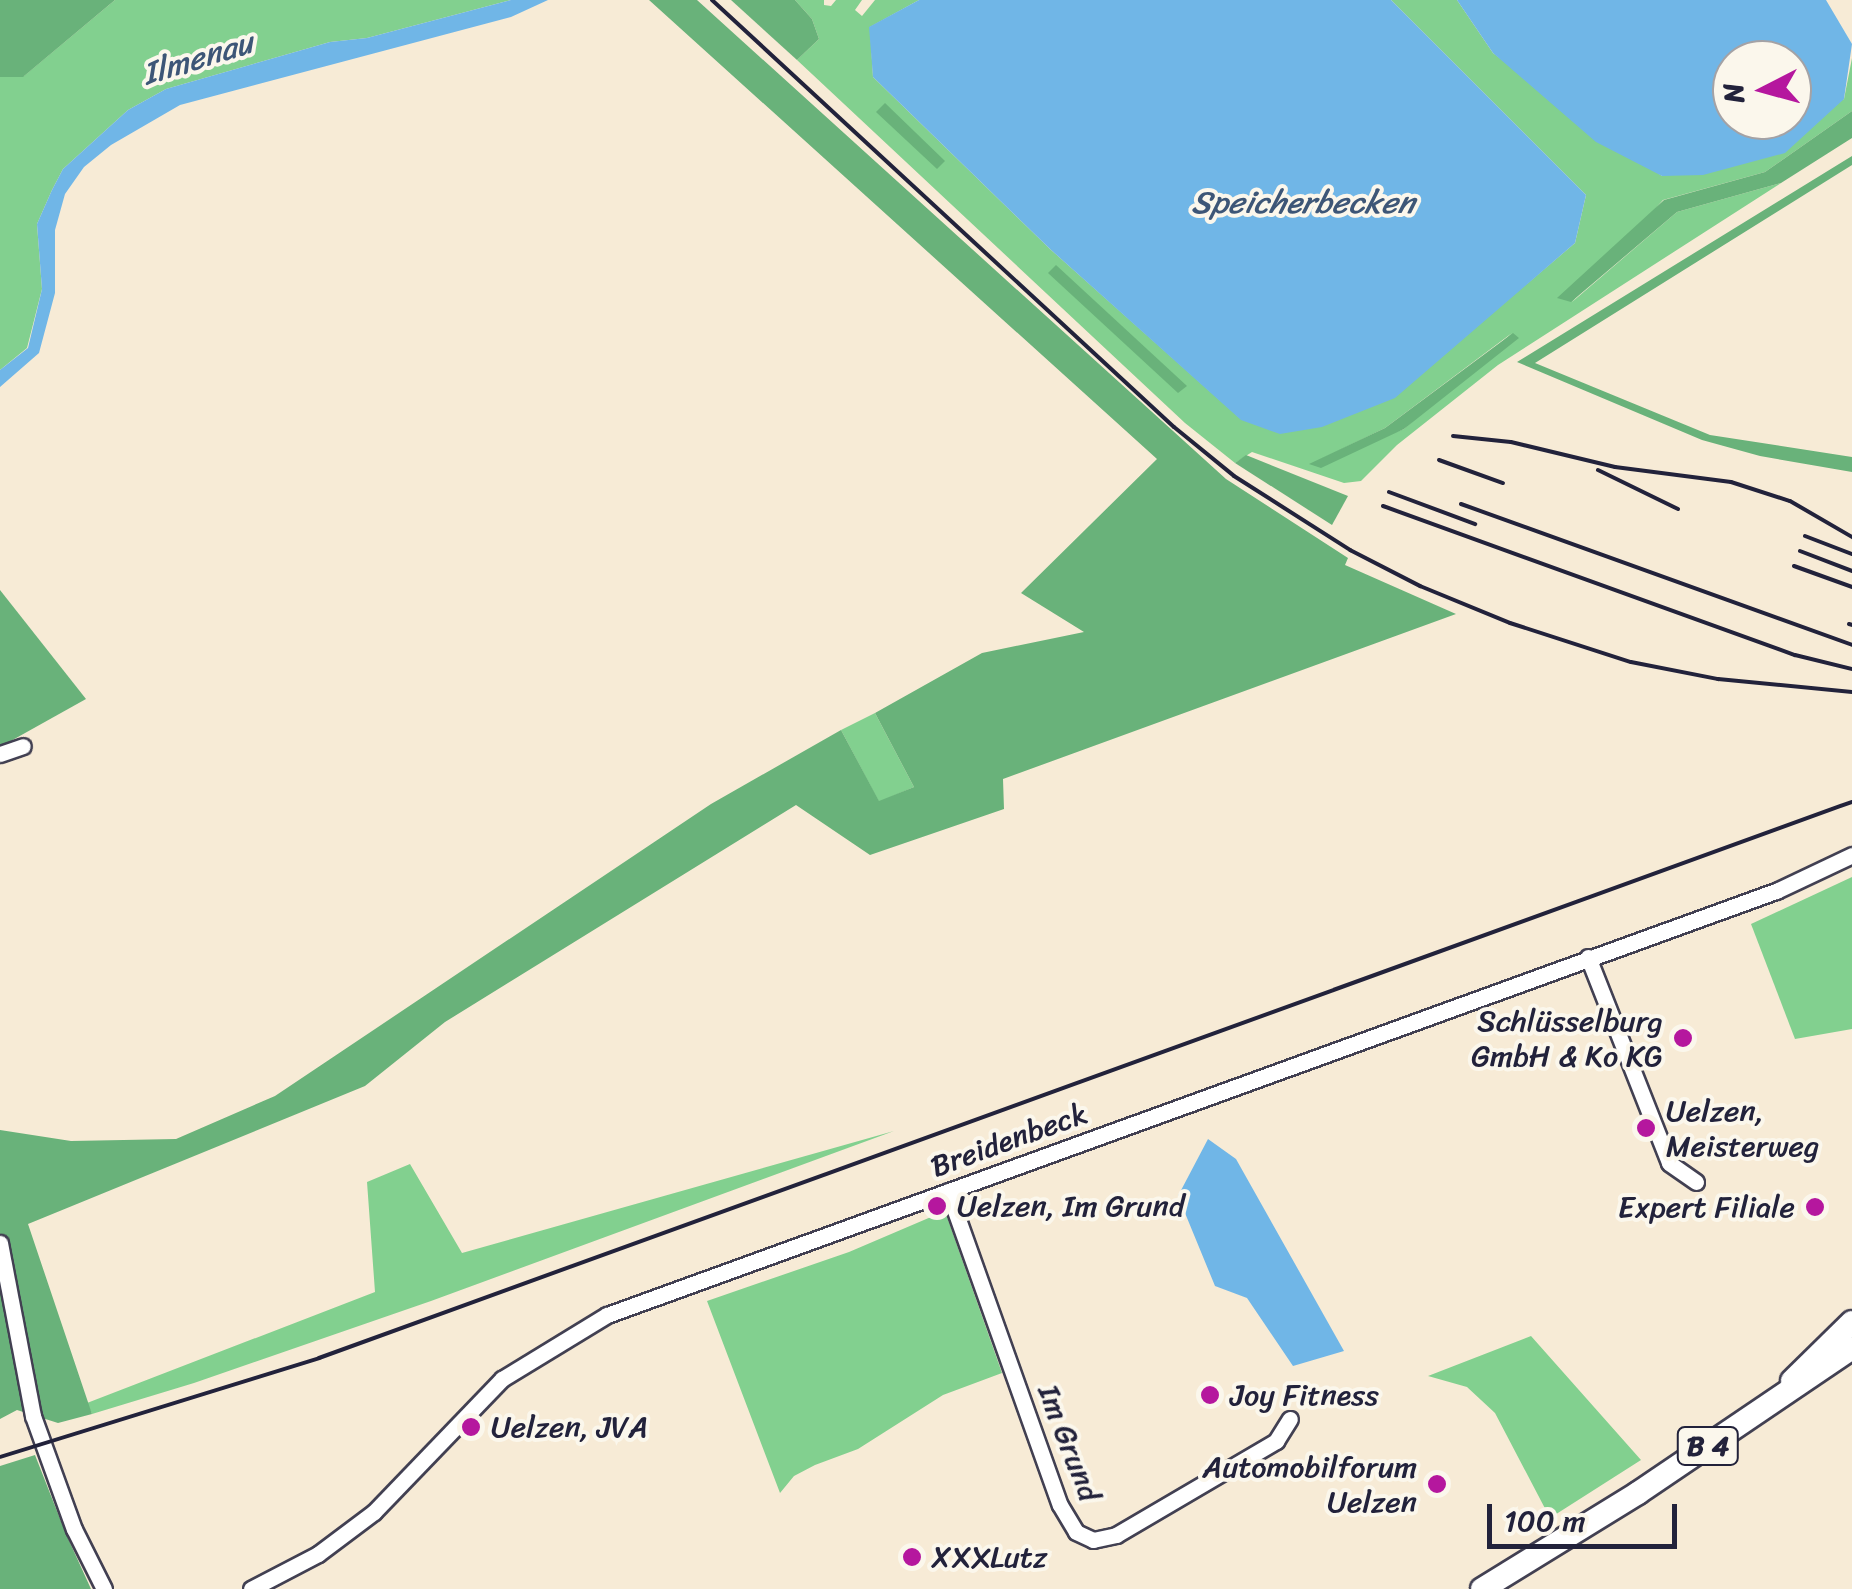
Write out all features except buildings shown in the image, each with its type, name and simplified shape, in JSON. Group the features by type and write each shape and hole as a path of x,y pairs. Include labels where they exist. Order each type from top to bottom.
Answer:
{"main road":[{"name":"B 4","path":"1777,1399 1852,1322"},
{"name":"B 4","path":"1482,1589 1638,1493 1852,1348"}],"street":[{"path":"0,754 23,746"},
{"name":"Breidenbeck","path":"251,1589 318,1554 374,1512 502,1379 607,1315 1776,891 1852,854"},
{"path":"1588,957 1669,1163 1696,1182"},
{"name":"Im Grund","path":"948,1191 1060,1506 1076,1532 1092,1540 1116,1536 1276,1441 1290,1419"},
{"path":"0,1243 33,1416 74,1529 104,1589"}],"green space":[{"path":"0,0 115,0 23,77 0,77"},
{"path":"115,0 511,0 367,38 330,42 166,89 128,110 63,169 52,190 37,224 42,289 27,348 0,370 0,77 24,76"},
{"path":"649,0 697,0 1226,479 1348,558 1345,565 1456,614 1003,779 1004,809 870,855 796,805 445,1022 365,1086 28,1224 92,1414 58,1423 17,1410 0,1419 0,1130 71,1141 176,1139 275,1096 711,804 841,730 879,801 914,787 875,713 982,653 1084,632 1021,593 1157,459"},
{"path":"731,0 795,0 812,19 819,39 797,60"},
{"path":"795,0 824,0 824,5 831,6 836,0 862,0 855,10 862,16 875,0 919,0 870,27 873,77 1050,249 1241,419 1528,283 1575,243 1586,195 1391,0 1457,0 1493,53 1662,176 1747,140 1811,140 1765,172 1663,200 1572,302 1677,212 1781,183 1498,365 1397,445 1361,481 1344,483 1252,452 1235,463 1185,423 797,60 819,39 812,19","holes":["1512,333 1404,429 1311,464 1385,428"]},
{"path":"1852,58 1852,111 1812,139 1812,113 1844,99"},
{"path":"885,103 945,161 937,169 876,112"},
{"path":"1852,111 1852,138 1781,183 1677,212 1571,302 1557,298 1664,200 1765,172"},
{"path":"1852,156 1852,165 1535,363 1710,435 1852,457 1852,472 1760,456 1702,440 1517,362"},
{"path":"1056,265 1187,386 1178,393 1048,273"},
{"path":"1513,333 1519,338 1404,429 1321,468 1309,464 1385,428"},
{"path":"1246,455 1348,496 1332,525 1235,463"},
{"path":"0,590 86,699 0,747"},
{"path":"875,713 914,787 879,802 841,730"},
{"path":"1852,877 1852,1029 1795,1039 1751,924"},
{"path":"894,1131 431,1301 194,1383 92,1414 87,1403 375,1292 367,1182 410,1164 462,1253"},
{"path":"945,1211 1002,1373 943,1395 858,1449 794,1476 780,1493 707,1301 849,1252"},
{"path":"1531,1336 1641,1460 1550,1518 1495,1413 1467,1387 1428,1376"},
{"path":"35,1455 91,1589 0,1589 0,1466"}],"water":[{"path":"511,0 548,0 511,17 180,105 111,145 84,167 65,194 55,230 55,293 39,353 0,387 0,370 28,348 42,289 37,224 52,190 63,169 128,110 166,89 330,42 367,38"},
{"name":"Speicherbecken","path":"919,0 1391,0 1586,195 1575,243 1395,398 1322,427 1280,434 1241,420 1050,249 873,77 869,27"},
{"path":"1457,0 1826,0 1852,44 1844,99 1812,128 1812,40 1712,40 1712,140 1799,140 1785,153 1703,175 1662,176 1596,142 1493,53"},
{"path":"1208,1139 1236,1159 1344,1351 1293,1366 1247,1298 1215,1286 1178,1196"}],"railway":[{"path":"712,0 1174,427 1234,476 1350,550 1420,586 1510,623 1631,662 1718,679 1852,692"},
{"path":"1453,436 1511,442 1615,467 1731,482 1790,501 1852,537"},
{"path":"1439,460 1503,483"},
{"path":"1598,470 1678,509"},
{"path":"1389,492 1475,524"},
{"path":"1461,504 1852,645"},
{"path":"1383,506 1795,655 1852,669"},
{"path":"1805,536 1852,554"},
{"path":"1800,551 1852,571"},
{"path":"1794,566 1852,587"},
{"path":"0,1457 319,1358 1852,802"}],"place":[{"name":"Schlüsselburg GmbH & Ko KG","path":"1683,1038"},
{"name":"Uelzen, Meisterweg","path":"1646,1128"},
{"name":"Uelzen, Im Grund","path":"937,1206"},
{"name":"Expert Filiale","path":"1815,1207"},
{"name":"Joy Fitness","path":"1210,1395"},
{"name":"Uelzen, JVA","path":"471,1427"},
{"name":"Automobilforum Uelzen","path":"1437,1484"},
{"name":"XXXLutz","path":"912,1557"}],"water label":[{"name":"Ilmenau","path":"198,59"}]}
